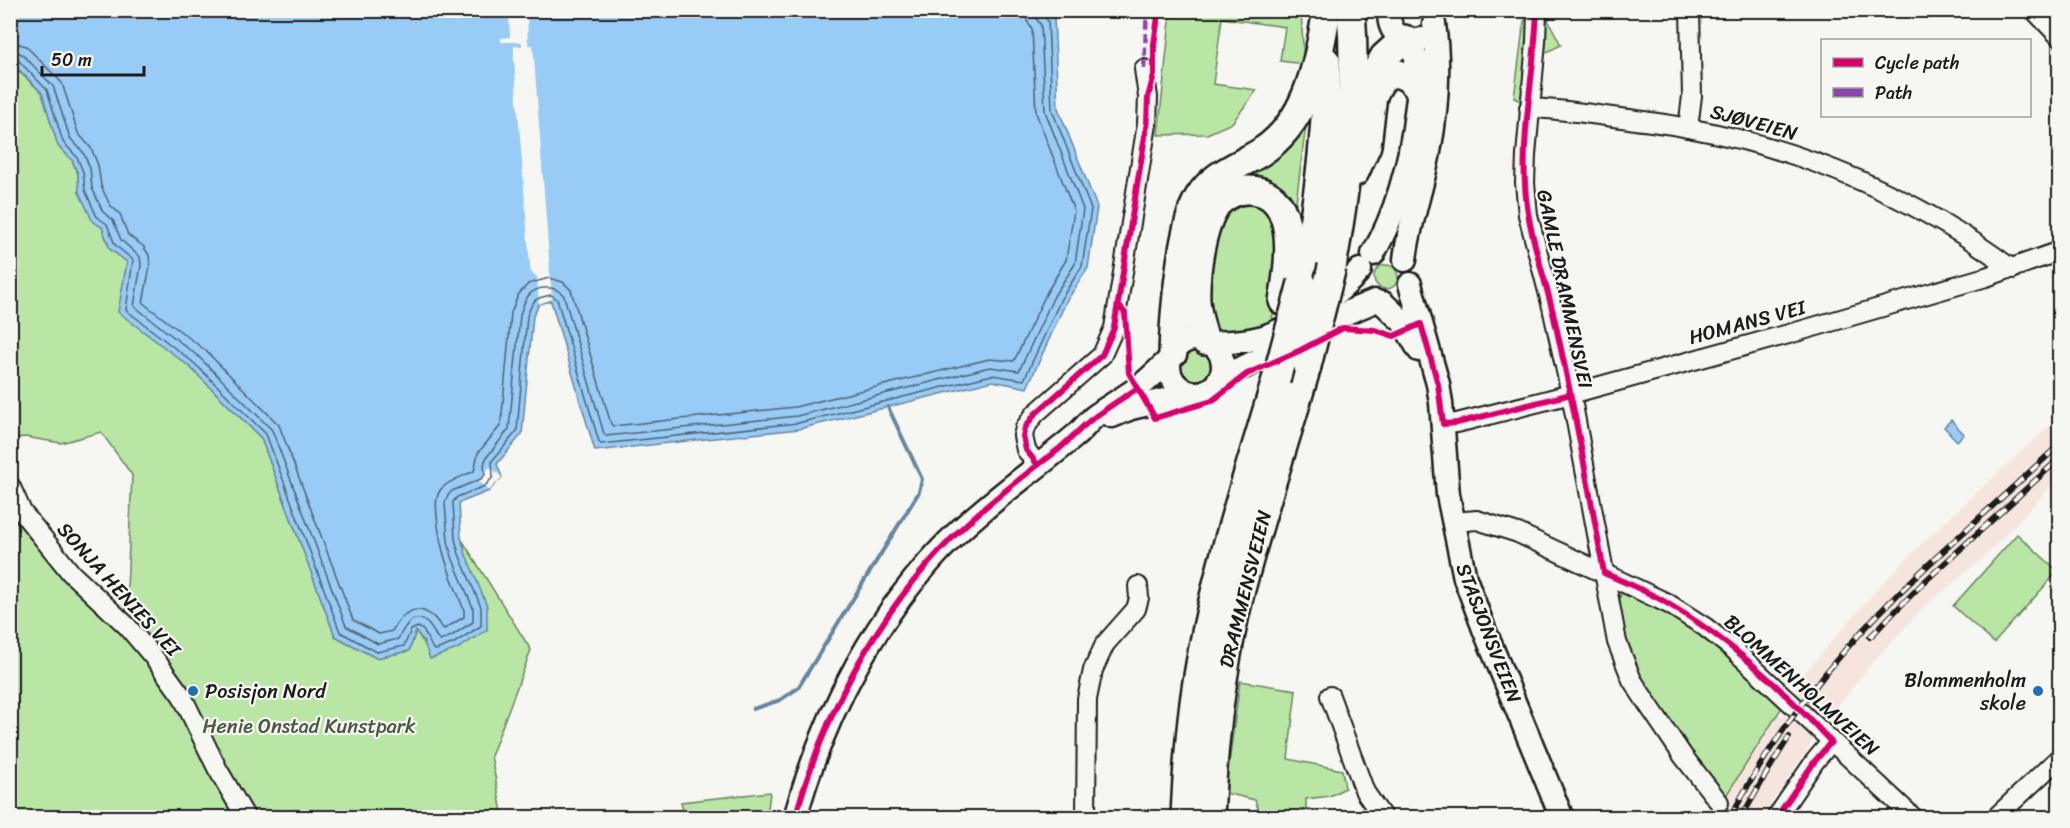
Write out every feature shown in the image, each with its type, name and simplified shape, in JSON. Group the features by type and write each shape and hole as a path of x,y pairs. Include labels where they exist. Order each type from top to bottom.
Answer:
{"highway":[{"path":"1343,198 1352,77 1351,10"},
{"path":"1292,292 1316,211 1327,78 1325,16"},
{"path":"1171,356 1183,255 1190,216 1195,204 1216,177 1263,150 1287,129 1296,117 1321,47 1325,16"},
{"path":"1343,198 1367,145 1373,95 1372,85 1377,66 1384,57 1407,40"},
{"path":"1373,95 1382,79 1395,73 1410,80 1419,90"},
{"path":"1207,342 1196,300 1204,235 1211,214 1219,202 1234,192 1248,190 1261,192 1273,199 1282,211 1286,218 1292,292"},
{"name":"DRAMMENSVEIEN","path":"1210,818 1211,785 1220,710 1230,640 1239,598 1307,366 1332,267 1343,198"},
{"name":"DRAMMENSVEIEN","path":"1185,818 1190,743 1204,642 1229,540 1265,416 1268,384 1292,292"}],"main road":[{"path":"1390,10 1390,25 1395,34 1407,40 1418,40 1426,36 1433,17"},
{"path":"1076,435 1131,408 1209,390 1219,379 1300,340 1346,313 1379,302 1400,299 1410,284 1410,272 1405,260 1408,234 1429,153 1435,112 1437,60 1433,17"},
{"path":"795,818 811,764 850,679 902,597 956,535 993,501 1076,435 1094,417 1138,388 1181,344 1186,341 1250,339 1268,335 1297,321 1352,280 1388,226 1404,182 1413,138 1419,90 1418,66 1407,40"},
{"path":"1366,262 1390,252 1405,260"},
{"path":"1366,262 1361,288 1379,302"},
{"name":"STASJONSVEIEN","path":"1410,284 1431,355 1433,371"},
{"name":"STASJONSVEIEN","path":"1379,302 1403,322 1433,371 1438,384 1448,495 1465,578 1562,818"},
{"path":"1207,342 1217,351 1222,362 1219,379"},
{"path":"1171,356 1170,372 1175,384 1188,392 1195,393"}],"street":[{"name":"GAMLE DRAMMENSVEI","path":"1537,10 1525,183 1528,215 1552,307 1571,394 1617,642 1632,680 1683,756 1719,802"},
{"path":"1688,128 1692,96 1690,10"},
{"path":"2034,10 2060,37"},
{"path":"1038,465 1026,450 1024,428 1035,414 1102,355 1114,328 1147,123 1148,97 1144,69"},
{"name":"SJØVEIEN","path":"1529,108 1688,128 1783,152 1862,182 1926,213 1954,229 2012,269"},
{"name":"HOMANS VEI","path":"1443,424 1571,394 1803,330 2012,269 2060,251"},
{"name":"SONJA HENIES VEI","path":"10,485 22,512 67,568 127,626 182,696 217,768 246,818"},
{"name":"BLOMMENHOLMVEIEN","path":"1453,522 1477,520 1518,533 1669,604 1705,627 1766,678 1831,742 1914,818"},
{"path":"1086,818 1088,699 1093,670 1105,644 1136,609 1139,598 1138,586"},
{"path":"1330,696 1365,792 1383,818"},
{"path":"1776,818 1815,761 1831,742"},
{"path":"1995,818 2056,769"}],"shaded area":[{"path":"2059,417 2059,478 1984,557 1923,608 1872,663 1834,711 1826,712 1818,709 1807,724 1814,733 1811,744 1762,817 1718,818 1744,762 1773,715 1785,715 1797,699 1795,684 1877,589 1920,545"}],"green space":[{"path":"1171,11 1301,11 1304,64 1280,61 1285,27 1222,18 1213,84 1257,90 1232,123 1207,134 1158,135"},
{"path":"1535,11 1557,11 1548,20 1561,45 1543,54 1525,103 1514,98 1524,21"},
{"name":"Henie Onstad Kunstpark","path":"11,64 42,93 58,145 72,160 78,174 79,192 102,227 110,249 127,262 119,312 190,367 261,438 335,636 376,658 409,651 416,631 427,648 465,552 462,540 531,650 491,756 503,817 256,817 180,684 126,614 132,475 101,432 61,443 25,437 11,439"},
{"path":"1307,117 1295,210 1230,185"},
{"path":"1246,197 1275,211 1279,290 1270,326 1222,333 1213,328 1205,316 1216,220"},
{"path":"1386,265 1395,268 1398,277 1395,286 1386,289 1377,286 1374,277 1377,268"},
{"path":"1196,350 1207,354 1211,365 1207,376 1196,380 1185,376 1181,365 1185,354"},
{"path":"10,495 172,681 244,817 11,817"},
{"path":"2017,534 2058,571 1994,643 1953,606"},
{"path":"1621,591 1702,632 1784,704 1724,799 1658,716 1616,632"},
{"path":"1240,681 1296,690 1288,759 1342,770 1345,788 1330,796 1306,799 1306,817 1261,817 1255,800 1225,793"},
{"path":"770,792 767,817 684,817 681,802"}],"water":[{"path":"11,11 1043,11 1054,16 1058,108 1097,207 1088,268 1066,302 1027,388 993,381 799,429 595,451 551,301 539,304 533,316 522,434 497,464 502,477 489,491 459,503 461,537 487,606 487,630 457,649 430,659 424,642 416,631 409,651 376,658 335,636 261,438 190,367 118,312 127,262 110,249 102,227 93,222 79,192 78,174 72,160 58,146 42,93 11,62"},
{"path":"1951,420 1964,434 1957,441 1944,427"}],"pier":[{"path":"494,11 524,11 524,14 527,14 528,45 533,45 552,299 539,304 537,277 531,272 530,266 514,60 514,46 522,46 522,42 501,42 501,38 510,37 509,16 494,16"},
{"path":"490,467 502,477 489,491 478,481"}],"waterway":[{"path":"753,709 780,700 798,688 919,492 922,479 888,407"}],"railway":[{"path":"1730,818 1755,773 1783,730 1846,649 1923,570 2060,444"},
{"path":"1870,637 1922,584 2060,458"},
{"path":"1741,818 1789,737"}],"marked path":[{"path":"1144,69 1147,10"}],"cycle path":[{"path":"1038,465 1026,450 1023,436 1025,428 1035,414 1102,355 1114,328 1147,124 1148,97 1154,75 1154,44 1159,10"},
{"path":"1537,10 1525,140 1526,201 1532,235 1568,381 1604,573 1662,600 1714,634 1776,685 1831,742 1815,761 1776,818"},
{"path":"1118,305 1125,313 1129,373 1155,418 1212,401 1247,374 1343,328 1375,330 1394,336 1421,324 1438,384 1443,424 1457,423 1571,394"},
{"path":"795,818 821,740 856,666 901,598 926,566 954,536 1005,491 1059,449 1091,420 1138,388"}],"place":[{"name":"Posisjon Nord","path":"193,691"},
{"name":"Blommenholm skole","path":"2038,691"}]}
